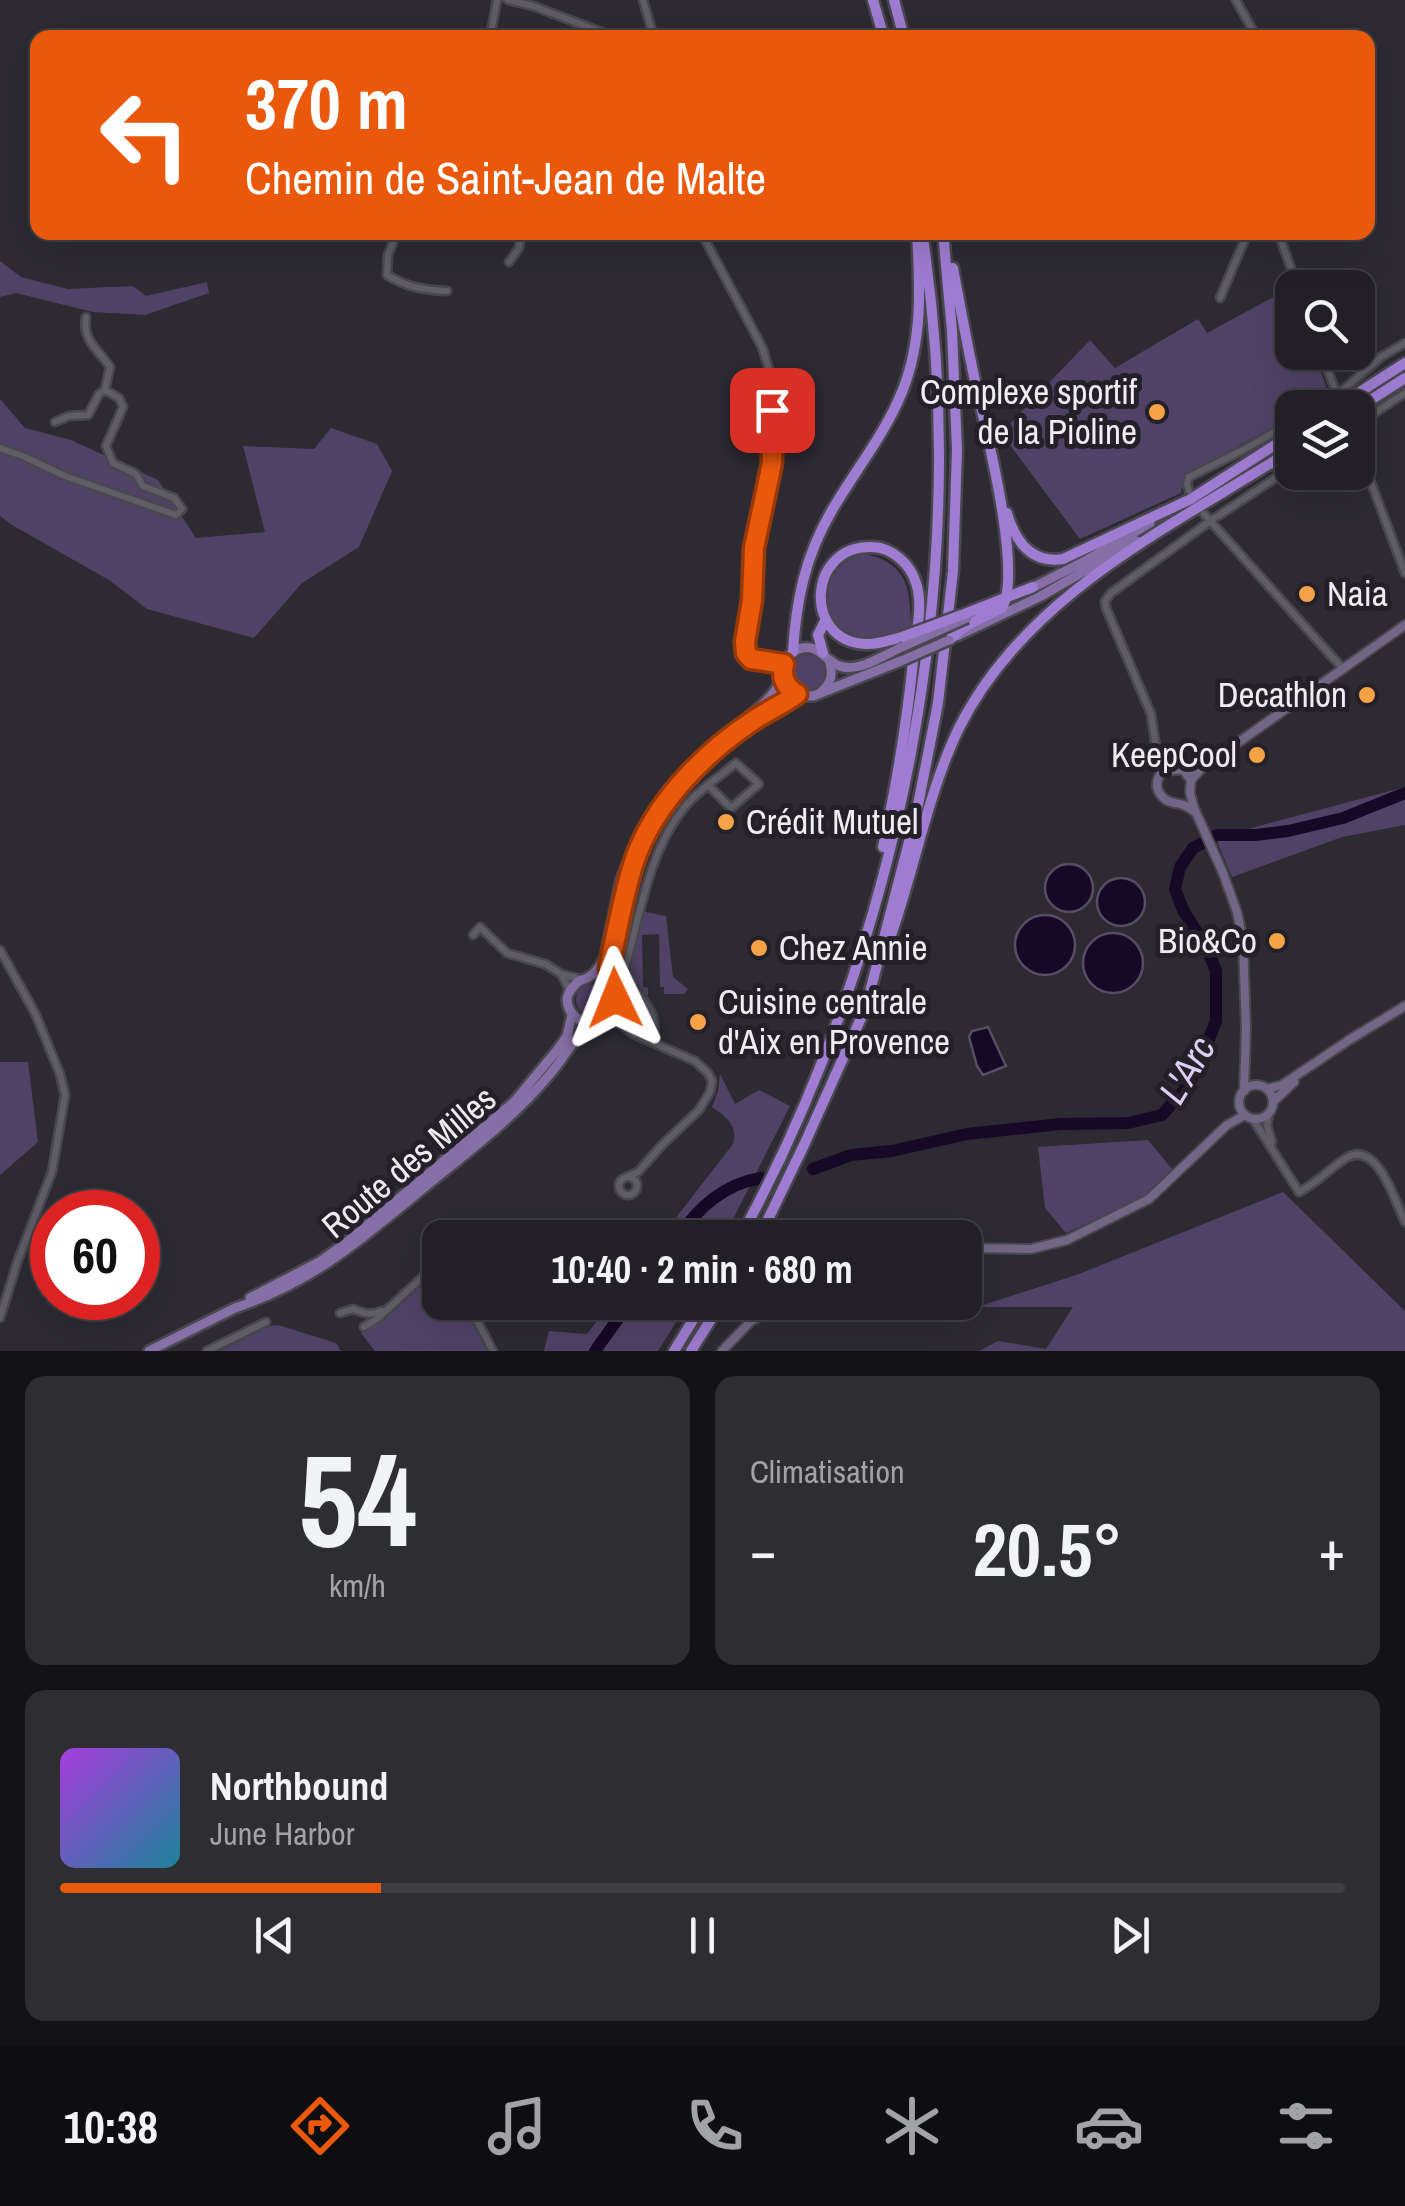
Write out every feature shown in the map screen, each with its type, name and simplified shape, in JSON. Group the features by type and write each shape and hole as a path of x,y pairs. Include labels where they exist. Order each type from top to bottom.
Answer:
{"highway":[{"path":"873,0 882,30"},
{"path":"894,0 902,30"},
{"path":"793,652 795,612 810,558 828,516 882,432 908,376 919,318 920,240"},
{"path":"750,1220 807,1098 856,965 881,884 920,699 938,483 932,325 921,240"},
{"path":"866,1007 916,815 946,652 957,450 946,240"},
{"path":"947,240 1008,520 1029,552 1050,560 1074,556 1190,495 1275,444"},
{"path":"1356,390 1405,363"},
{"path":"1375,397 1405,378"},
{"path":"768,1220 866,1007 952,744 991,676 1042,618 1087,580 1275,461"},
{"path":"995,466 1006,546 1006,600"},
{"path":"856,965 889,818 904,728 918,623 918,591 914,576 898,556 882,548 861,548 843,555 829,567 822,582 821,604 826,618 838,634 858,643 902,642 967,622 1033,587"},
{"path":"826,618 818,635 826,656"},
{"path":"949,640 967,622"},
{"path":"674,1351 693,1320"},
{"path":"692,1351 711,1320"}],"main road":[{"path":"967,622 1041,596 1275,461"},
{"path":"1033,587 1087,560 1190,495"},
{"path":"982,1249 1031,1250 1067,1240 1149,1199 1227,1126 1244,1090 1243,940 1237,912 1197,815 1190,793 1191,780 1202,768 1405,625"},
{"path":"783,668 787,686 804,697 949,640"},
{"path":"797,694 751,722 695,769 648,829 634,862 609,967 614,1006 610,1016 596,1023 580,1021 572,1015 570,991 600,966 620,880 642,830 689,767 776,691 793,652 808,648 843,667 854,667 902,642"},
{"path":"820,693 832,675 826,656"},
{"path":"1197,815 1162,796 1158,787 1160,776 1172,768 1202,768"},
{"path":"1184,771 1191,780"},
{"path":"1179,802 1190,793"},
{"path":"589,978 610,983"},
{"path":"1246,1066 1258,1085 1278,1088 1405,1006"},
{"name":"Route des Milles","path":"149,1351 321,1262 514,1102 567,1036 572,1015"},
{"name":"Route des Milles","path":"235,1308 307,1276 352,1247 522,1105 551,1074 579,1034 596,1023"},
{"path":"1227,1126 1249,1117 1264,1117 1273,1102 1304,1072"},
{"path":"1244,1090 1258,1085"},
{"path":"1267,1089 1273,1102"},
{"path":"1240,1105 1249,1117"},
{"path":"722,1351 754,1320"}],"street":[{"path":"491,30 496,0"},
{"path":"508,0 596,30"},
{"path":"643,0 652,30"},
{"path":"1236,0 1253,30"},
{"path":"394,240 387,275 422,290 447,291"},
{"path":"509,262 520,240"},
{"path":"704,240 762,347 771,376 772,463 754,548 745,648 751,659 783,668"},
{"path":"1220,298 1245,240"},
{"path":"1281,240 1292,270"},
{"path":"55,422 88,415 105,390 110,367 90,344 84,330 86,317"},
{"path":"1346,390 1363,370 1405,343"},
{"path":"0,448 64,476 176,515 182,509 174,498 143,486 136,474 113,463 106,446 123,407 119,398 105,390"},
{"path":"1375,413 1405,394"},
{"path":"1190,495 1189,477 1275,432"},
{"path":"1160,776 1151,714 1105,601 1206,518 1275,477"},
{"path":"1374,490 1405,573"},
{"path":"1206,518 1343,669"},
{"path":"1157,753 1172,768"},
{"path":"652,1042 655,1019 625,969 658,848 684,808 708,786 736,762 760,784 731,808 708,786"},
{"path":"473,935 480,927 507,953 545,964 561,974 589,978"},
{"path":"0,950 35,1013 64,1094 52,1172 0,1318"},
{"path":"561,974 570,991"},
{"path":"614,1006 619,1023 635,1035 695,1061 712,1081 699,1110 638,1172 624,1178 622,1192 633,1193 638,1172"},
{"path":"596,1023 619,1023"},
{"path":"1269,1113 1267,1126 1275,1153"},
{"path":"1249,1117 1299,1192 1348,1156 1367,1156 1374,1160 1405,1222"},
{"path":"624,1178 633,1178 637,1184"},
{"path":"364,1327 422,1278"},
{"path":"340,1313 353,1309 376,1314 392,1306"},
{"path":"477,1320 493,1351"},
{"path":"207,1351 266,1322"}],"shaded area":[{"path":"0,261 21,277 68,289 133,286 146,296 207,282 209,293 145,315 93,312 16,293 0,297"},
{"name":"Complexe sportif de la Pioline","path":"1275,296 1275,370 1320,370 1327,390 1275,390 1275,426 1184,475 1181,493 1080,539 1001,433 1090,340 1115,368 1198,319 1207,333"},
{"path":"0,399 25,428 71,440 158,480 196,538 265,532 243,446 314,449 331,428 377,444 392,471 359,547 302,583 254,638 147,609 109,580 0,516"},
{"path":"860,553 897,569 907,587 911,626 873,640 855,638 832,619 828,591 833,577 843,563"},
{"path":"805,654 816,657 826,670 822,684 807,691 796,688 789,677 792,662"},
{"path":"1405,787 1405,825 1342,837 1232,877 1214,834 1248,829"},
{"path":"1069,864 1086,871 1093,888 1086,905 1069,912 1052,905 1045,888 1052,871"},
{"path":"1121,878 1138,885 1145,902 1138,919 1121,926 1104,919 1097,902 1104,885"},
{"path":"645,912 666,916 673,977 688,989 684,994 664,994 664,987 660,987 659,934 642,935 643,987 648,988 648,996 633,979 632,957"},
{"path":"1045,915 1066,924 1075,945 1066,966 1045,975 1024,966 1015,945 1024,924"},
{"path":"1113,933 1134,942 1143,963 1134,984 1113,993 1092,984 1083,963 1092,942"},
{"path":"592,984 604,988 608,1000 604,1012 592,1016 580,1012 576,1000 580,988"},
{"path":"988,1027 1006,1066 983,1075 969,1037 972,1031"},
{"path":"0,1062 28,1062 38,1142 0,1175"},
{"path":"720,1074 735,1104 759,1090 790,1106 733,1220 674,1220 733,1144 732,1126 712,1107"},
{"path":"1148,1140 1172,1169 1142,1198 1066,1233 1045,1208 1038,1147"},
{"path":"1283,1192 1405,1311 1405,1351 979,1351 998,1341 1046,1349 1073,1307 982,1305 1079,1274"},
{"path":"422,1285 422,1320 470,1320 487,1351 375,1351 361,1333 384,1320"},
{"path":"598,1320 677,1320 658,1351 544,1351 549,1331 587,1334"},
{"path":"278,1325 336,1343 341,1351 220,1351"}],"waterway":[{"name":"L'Arc","path":"813,1169 851,1155 892,1151 967,1134 1060,1124 1128,1123 1162,1115 1186,1088 1216,1021 1216,971 1175,889 1180,867 1193,848 1217,835 1288,831 1343,818 1405,793"},
{"name":"L'Arc","path":"691,1220 724,1191 761,1178"},
{"name":"L'Arc","path":"595,1351 617,1320"}],"place":[{"name":"Complexe sportif de la Pioline","path":"1157,412"},
{"name":"Naia","path":"1307,594"},
{"name":"Decathlon","path":"1367,695"},
{"name":"KeepCool","path":"1257,755"},
{"name":"Crédit Mutuel","path":"726,822"},
{"name":"Bio&Co","path":"1277,941"},
{"name":"Chez Annie","path":"759,948"},
{"name":"Cuisine centrale d'Aix en Provence","path":"698,1022"}],"route":[{"path":"615,998 609,967 634,862 648,829 695,769 751,722 797,694 784,680 784,664 751,659 745,648 754,548 772,463 772,410"}]}
